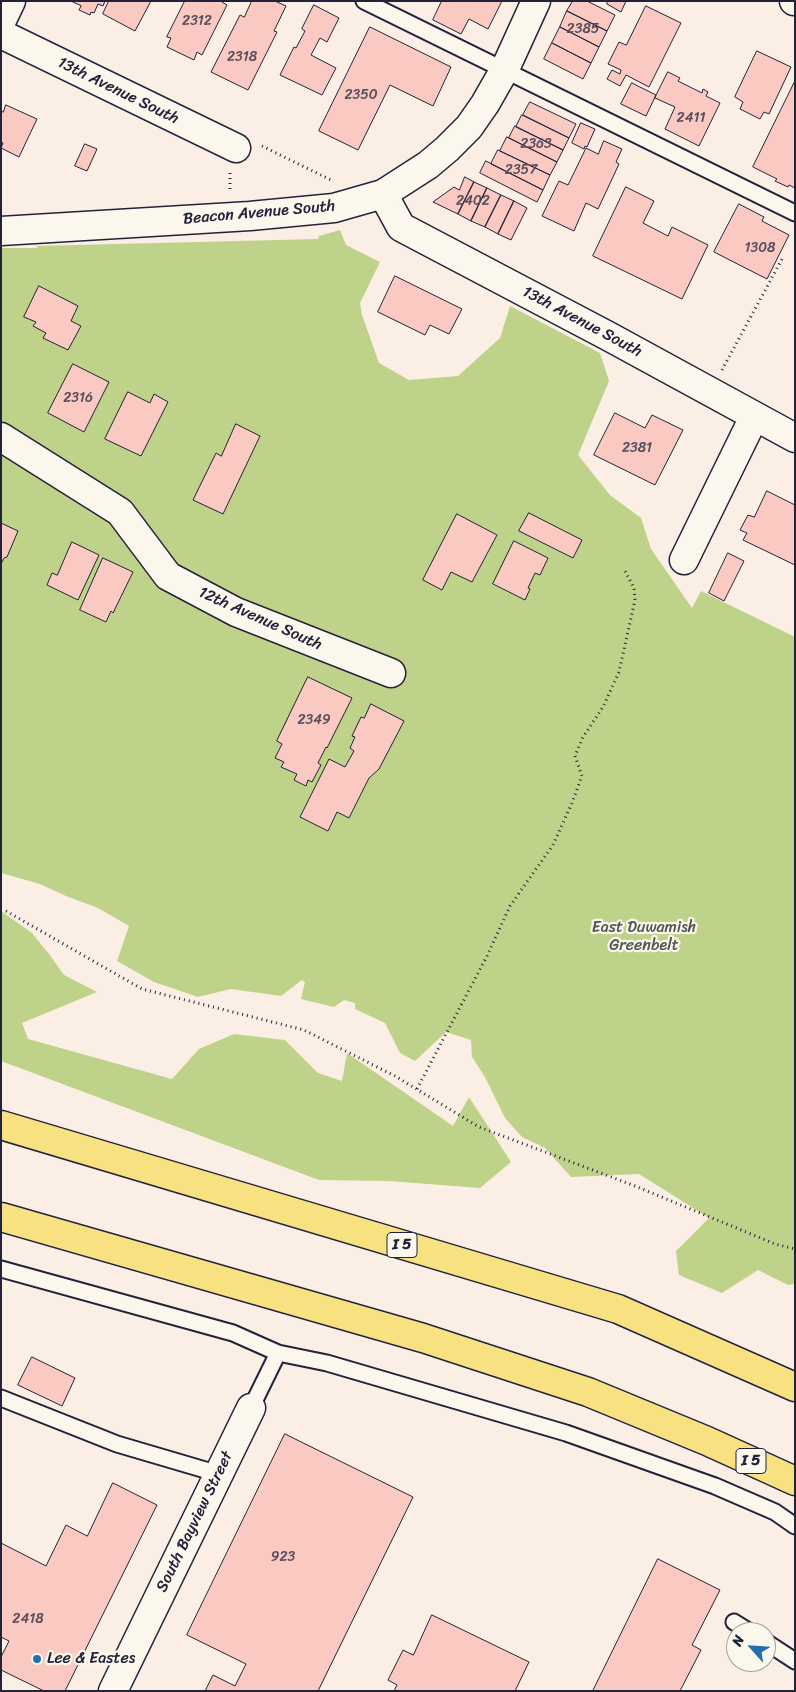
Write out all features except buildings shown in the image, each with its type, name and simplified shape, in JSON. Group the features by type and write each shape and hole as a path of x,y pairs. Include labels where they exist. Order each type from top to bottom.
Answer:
{"highway":[{"name":"I 5","path":"1,1125 618,1309 795,1387"},
{"name":"I 5","path":"1,1217 423,1338 588,1392 707,1441 795,1481"},
{"path":"707,1441 795,1491"}],"street":[{"path":"1,22 12,1"},
{"name":"Beacon Avenue South","path":"1,231 250,216 334,208 383,194 407,179 447,149 469,127 486,104 505,69 536,1"},
{"name":"13th Avenue South","path":"1,34 242,155"},
{"name":"13th Avenue South","path":"383,194 401,227 608,336 795,438"},
{"path":"684,560 754,417"},
{"name":"12th Avenue South","path":"1,437 120,512 168,576 236,612 391,673"},
{"name":"South Bayview Street","path":"113,1691 251,1408"}],"lane":[{"path":"364,1 795,213"},
{"path":"1,1268 233,1333 278,1353 327,1363 566,1433 715,1486 775,1512 795,1526"},
{"name":"South Bayview Street","path":"251,1408 278,1353"},
{"path":"1,1398 117,1444 219,1474"},
{"path":"776,1648 795,1660"}],"path":[{"path":"230,198 242,155 338,183"},
{"path":"719,375 782,259"},
{"path":"417,1089 488,956 510,906 553,845 572,803 582,776 576,756 583,737 603,707 619,672 635,600 634,588 625,571"},
{"path":"1,911 6,911 64,946 142,989 304,1030 395,1076 479,1127 635,1186 775,1244 795,1249"}],"green space":[{"name":"East Duwamish Greenbelt","path":"340,230 346,245 380,262 360,303 362,315 379,363 409,380 458,376 500,338 510,306 600,353 609,381 578,455 610,495 641,518 651,549 692,608 701,591 795,637 795,1284 788,1285 758,1270 722,1293 679,1275 676,1251 709,1218 639,1174 571,1177 545,1148 522,1137 505,1118 485,1077 472,1057 471,1040 446,1032 415,1061 400,1053 385,1023 355,1009 355,1003 344,1000 334,1007 301,999 305,982 302,980 281,996 231,989 198,997 154,982 117,961 129,926 98,908 40,884 1,873 1,248 318,239 319,236"},
{"path":"1,911 32,933 64,975 97,992 22,1023 28,1039 172,1079 199,1049 234,1034 285,1040 318,1073 342,1081 347,1053 453,1126 469,1097 511,1162 480,1188 389,1181 319,1180 1,1061"}],"place":[{"name":"Lee & Eastes","path":"37,1659"}]}
